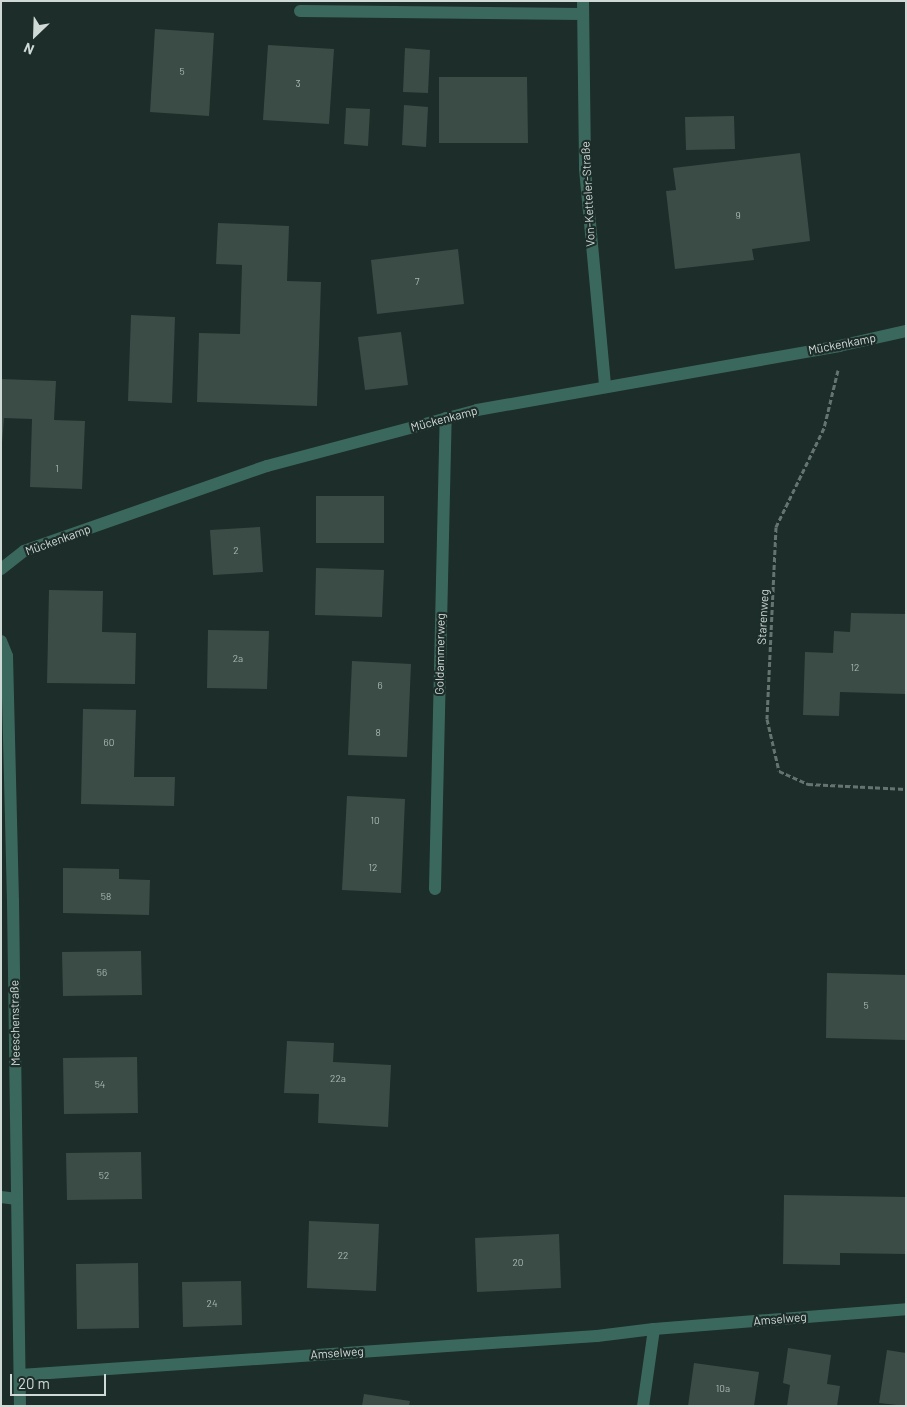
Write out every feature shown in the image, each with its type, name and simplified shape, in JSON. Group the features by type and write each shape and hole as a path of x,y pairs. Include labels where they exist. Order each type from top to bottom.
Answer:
{"street":[{"path":"300,11 583,8"},
{"name":"Von-Ketteler-Straße","path":"583,8 584,169 605,386"},
{"name":"Mückenkamp","path":"1,569 24,552 267,466 446,418 477,410 605,386 839,346 906,332"},
{"name":"Goldammerweg","path":"435,889 446,418"},
{"name":"Meeschenstraße","path":"1,641 6,656 13,901 20,1406"},
{"path":"1,1198 17,1199"},
{"name":"Amselweg","path":"20,1375 597,1336 654,1329 906,1309"},
{"path":"643,1406 654,1329"}],"path":[{"name":"Starenweg","path":"839,346 837,377 824,428 776,527 767,719 779,771 808,784 906,789"}],"building":[{"path":"155,29 214,33 209,116 150,112"},
{"path":"268,45 334,49 329,124 263,120"},
{"path":"405,48 430,50 428,93 403,92"},
{"path":"439,77 527,77 528,143 439,143"},
{"path":"404,105 428,107 426,147 402,145"},
{"path":"346,108 370,109 368,146 344,144"},
{"path":"734,116 735,149 686,150 685,117"},
{"path":"800,153 810,241 752,249 754,260 675,269 666,191 676,190 673,168"},
{"path":"218,223 289,226 287,281 321,282 317,406 197,402 199,333 240,334 242,265 216,264"},
{"path":"458,249 464,304 377,314 371,260"},
{"path":"131,315 175,317 172,403 128,401"},
{"path":"401,332 408,385 365,390 358,337"},
{"path":"1,379 56,381 54,420 85,421 82,489 30,487 32,419 4,418 1,456"},
{"path":"316,496 384,496 384,543 316,543"},
{"path":"260,527 263,572 213,575 210,530"},
{"path":"316,568 384,570 382,617 315,615"},
{"path":"49,590 103,591 102,632 136,633 135,684 47,683"},
{"path":"851,613 906,614 905,694 840,692 839,716 803,715 805,652 833,653 834,631 850,632"},
{"path":"208,630 269,631 267,689 207,688"},
{"path":"352,661 411,664 407,757 348,755"},
{"path":"83,709 136,710 134,777 175,777 174,806 81,804"},
{"path":"347,796 405,799 401,893 342,890"},
{"path":"63,868 119,869 119,879 150,880 149,915 63,913"},
{"path":"141,951 142,995 63,996 62,952"},
{"path":"827,973 906,975 906,1040 826,1038"},
{"path":"287,1041 334,1043 333,1062 391,1065 388,1127 318,1123 319,1094 284,1093"},
{"path":"137,1057 138,1113 64,1114 63,1058"},
{"path":"141,1152 142,1199 67,1200 66,1153"},
{"path":"784,1195 906,1197 906,1254 840,1253 840,1265 783,1264"},
{"path":"309,1221 379,1224 376,1291 307,1288"},
{"path":"559,1234 561,1288 477,1292 475,1238"},
{"path":"138,1263 139,1328 77,1329 76,1264"},
{"path":"241,1281 242,1325 183,1327 182,1282"},
{"path":"788,1348 831,1355 827,1384 840,1386 837,1406 787,1406 790,1385 783,1383"},
{"path":"887,1350 906,1353 906,1406 879,1403"},
{"path":"694,1363 759,1372 754,1406 688,1406"},
{"path":"364,1394 410,1401 409,1406 362,1406"}]}
